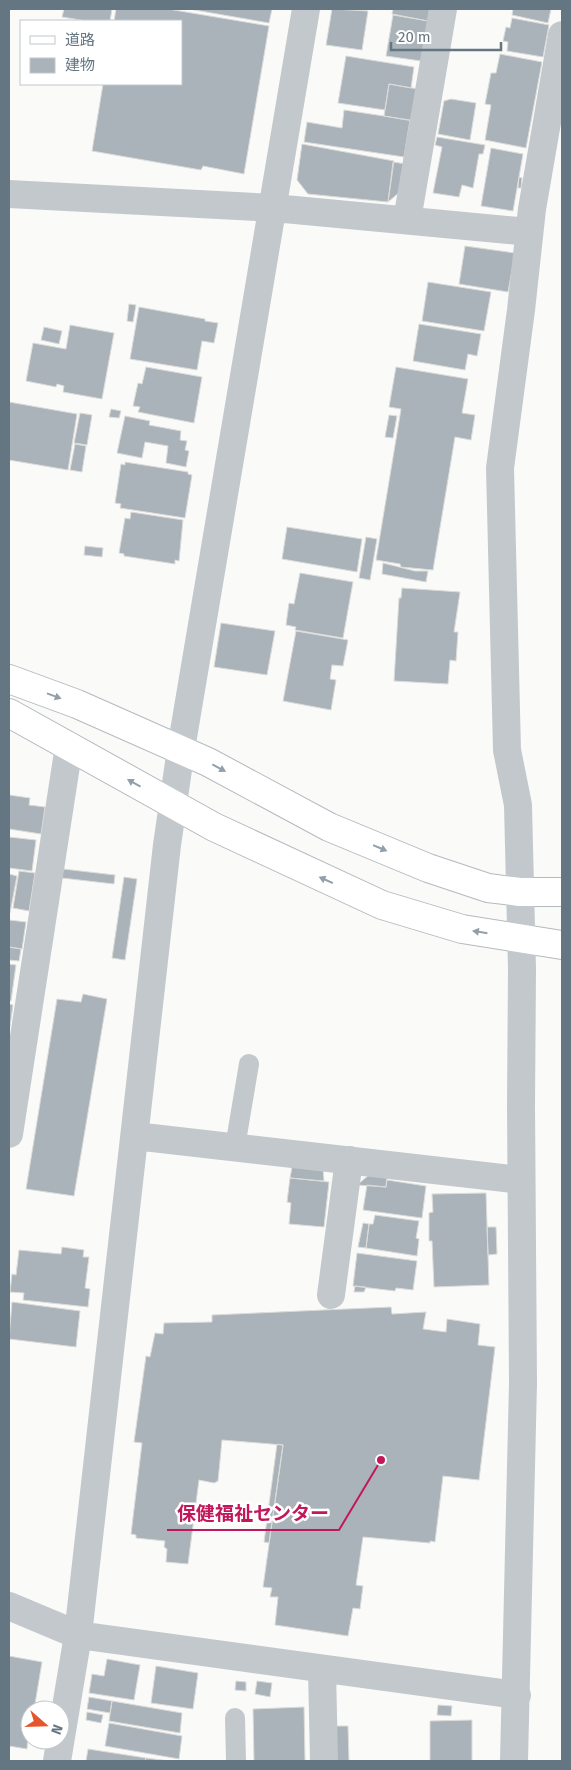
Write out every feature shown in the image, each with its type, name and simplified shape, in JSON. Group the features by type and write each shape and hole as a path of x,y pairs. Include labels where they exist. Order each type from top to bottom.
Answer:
{"street":[{"path":"57,1761 78,1635 173,805 306,9"},
{"path":"407,220 443,9"},
{"path":"514,1761 523,1383 521,938 518,805 507,750 500,468 530,232 562,35"},
{"path":"9,194 274,208 530,232"},
{"path":"9,679 77,704 181,749 329,827 428,868 488,888 520,892 561,892"},
{"path":"9,713 222,832 382,904 462,929 562,945"},
{"path":"9,1134 69,746"},
{"path":"135,1136 521,1180"},
{"path":"330,1295 349,1160"},
{"path":"9,1606 78,1635 517,1695"},
{"path":"322,1669 324,1761"}],"lane":[{"path":"235,1147 249,1064"},
{"path":"235,1718 236,1761"}],"building":[{"path":"64,9 112,9 110,20 81,20 62,17"},
{"path":"116,9 168,9 269,26 244,174 203,166 201,170 92,151 103,85 182,85 182,20 114,20"},
{"path":"189,9 272,9 269,23"},
{"path":"332,9 368,11 362,50 326,45"},
{"path":"393,9 430,9 428,21 392,14"},
{"path":"513,9 551,9 548,23 512,15"},
{"path":"393,15 428,21 421,61 386,56"},
{"path":"512,18 549,25 543,57 507,51 508,42 503,41 506,27 510,28"},
{"path":"500,54 542,62 526,148 485,140 491,105 485,104 491,73 496,73"},
{"path":"346,56 414,67 411,88 389,84 385,110 338,103"},
{"path":"389,84 418,89 413,121 384,116"},
{"path":"451,99 476,103 470,140 438,134 444,101"},
{"path":"344,110 410,120 404,157 304,142 307,122 342,128"},
{"path":"437,137 485,145 483,154 479,154 473,188 462,185 459,197 433,193 442,147 435,145"},
{"path":"302,144 394,161 388,202 308,194 297,180"},
{"path":"491,148 523,154 513,211 481,206"},
{"path":"393,162 406,164 401,191 388,202"},
{"path":"519,177 522,178 521,188 518,188"},
{"path":"465,246 515,253 508,292 459,284"},
{"path":"428,282 491,292 484,331 422,321"},
{"path":"129,304 136,305 133,322 127,321"},
{"path":"139,307 218,323 214,343 202,341 197,370 130,359"},
{"path":"419,324 481,334 477,356 468,354 465,370 413,361"},
{"path":"70,325 114,333 102,399 63,392 64,386 57,384 56,387 26,381 33,343 66,349"},
{"path":"44,327 62,331 59,344 41,340"},
{"path":"146,367 202,377 194,423 138,412 140,407 133,406 138,383 142,384"},
{"path":"396,367 468,379 462,413 475,415 471,440 455,437 433,570 401,567 400,564 376,560 401,409 389,407"},
{"path":"9,402 77,414 68,470 9,460"},
{"path":"111,409 121,411 119,418 109,417"},
{"path":"80,413 92,415 87,445 74,443"},
{"path":"389,415 397,416 393,438 385,437"},
{"path":"125,416 150,421 149,425 181,431 180,440 187,441 185,450 189,451 186,467 166,463 168,446 145,442 142,458 117,453"},
{"path":"75,444 86,446 82,472 70,470"},
{"path":"125,462 188,472 188,474 192,475 185,518 120,508 121,504 115,503 121,464 125,465"},
{"path":"131,512 183,520 179,561 175,560 175,564 124,556 124,554 119,553 125,518 130,519"},
{"path":"287,527 362,539 357,572 282,559"},
{"path":"366,537 377,539 370,580 359,578"},
{"path":"85,546 103,548 102,557 84,555"},
{"path":"383,563 415,571 428,571 426,582 382,574"},
{"path":"300,573 353,582 343,638 295,630 296,627 286,625 289,603 294,604"},
{"path":"402,588 460,592 454,632 458,632 456,661 450,660 448,684 394,681 399,598 401,598"},
{"path":"221,623 275,631 267,675 214,667"},
{"path":"296,631 348,640 343,666 332,665 330,679 336,680 331,710 283,701"},
{"path":"9,795 30,798 29,805 45,807 41,834 9,829"},
{"path":"9,837 36,840 32,871 9,868"},
{"path":"63,869 115,875 114,884 62,878"},
{"path":"19,871 35,873 29,911 13,908"},
{"path":"9,874 17,876 10,913 9,913"},
{"path":"124,877 137,879 125,960 112,958"},
{"path":"9,920 26,922 22,949 9,947"},
{"path":"9,947 21,949 19,961 9,960"},
{"path":"9,964 16,965 11,1001 9,1001"},
{"path":"83,994 107,999 74,1196 26,1189 57,999 81,1002"},
{"path":"9,1004 13,1005 10,1027 9,1027"},
{"path":"292,1167 323,1169 324,1181 290,1178"},
{"path":"369,1175 387,1178 386,1187 357,1185"},
{"path":"290,1178 329,1182 324,1227 289,1224 291,1203 287,1202"},
{"path":"387,1180 426,1186 422,1218 363,1210 367,1185 386,1187"},
{"path":"486,1193 489,1285 434,1287 432,1241 429,1241 429,1213 433,1212 432,1194"},
{"path":"375,1215 419,1221 416,1238 419,1239 417,1256 366,1248 369,1224 373,1224"},
{"path":"363,1223 369,1224 366,1248 358,1247"},
{"path":"487,1227 496,1227 497,1254 488,1255"},
{"path":"62,1247 84,1250 83,1257 89,1257 85,1288 90,1289 88,1307 23,1300 24,1293 10,1292 12,1274 16,1275 19,1250 61,1254"},
{"path":"357,1253 417,1261 413,1290 396,1288 395,1291 353,1286"},
{"path":"355,1286 366,1287 364,1292 354,1292"},
{"path":"12,1302 80,1311 76,1347 9,1339"},
{"path":"391,1307 392,1314 426,1312 423,1329 446,1332 447,1319 480,1324 478,1345 495,1347 479,1480 443,1476 435,1542 363,1537 356,1585 363,1586 360,1609 353,1608 348,1636 275,1625 278,1597 270,1597 272,1588 263,1587 283,1445 222,1440 218,1481 214,1483 199,1480 188,1564 166,1562 167,1549 164,1547 165,1541 136,1538 136,1535 131,1534 142,1443 134,1442 146,1356 150,1357 155,1333 163,1334 164,1323 212,1322 212,1315"},
{"path":"277,1444 283,1445 269,1543 264,1542"},
{"path":"9,1656 42,1662 36,1700 20,1700 20,1748 9,1746"},
{"path":"107,1659 140,1665 134,1700 89,1693 92,1674 104,1676"},
{"path":"156,1666 198,1673 193,1709 151,1703"},
{"path":"236,1681 246,1682 246,1691 235,1690"},
{"path":"257,1681 272,1683 270,1697 255,1694"},
{"path":"89,1697 112,1701 110,1713 87,1709"},
{"path":"112,1701 182,1713 180,1733 109,1721"},
{"path":"438,1705 452,1706 451,1716 437,1715"},
{"path":"304,1707 305,1761 254,1761 253,1709"},
{"path":"87,1712 103,1715 101,1723 86,1720"},
{"path":"472,1720 472,1761 430,1761 430,1721"},
{"path":"109,1723 182,1736 179,1759 105,1746"},
{"path":"335,1726 348,1726 349,1761 335,1761"},
{"path":"88,1749 146,1758 145,1761 86,1761"},
{"path":"146,1758 170,1761 145,1761"}],"place":[{"name":"保健福祉センター","path":"381,1460"}]}
